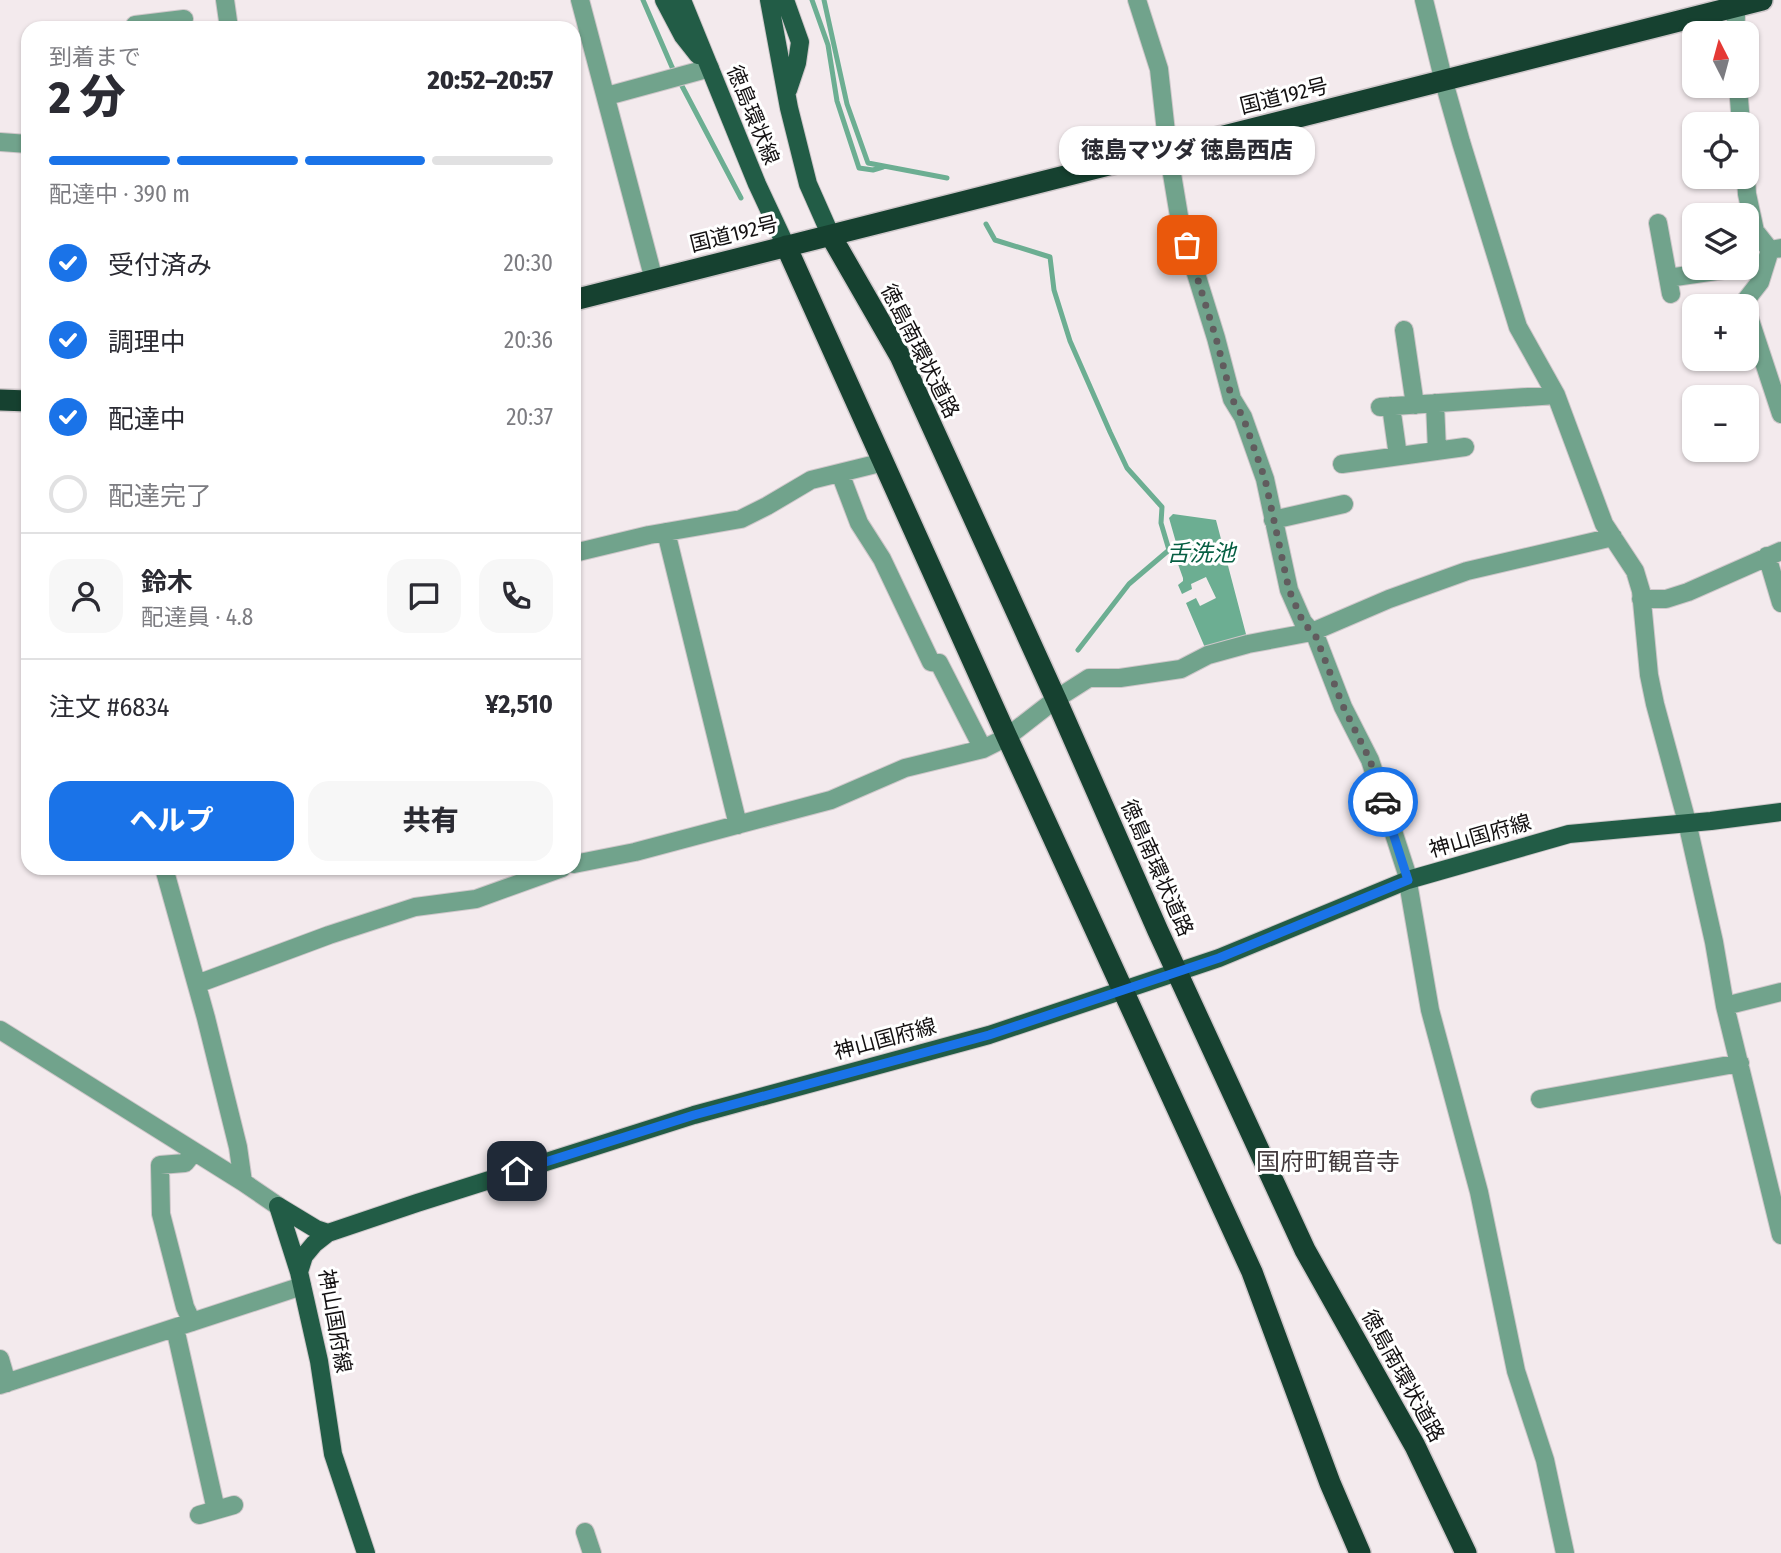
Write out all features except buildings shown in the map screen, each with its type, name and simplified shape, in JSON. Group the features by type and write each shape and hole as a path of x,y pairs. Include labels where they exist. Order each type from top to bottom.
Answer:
{"highway":[{"name":"国道192号","path":"581,298 1444,82 1736,3 1762,0"},
{"name":"徳島南環状道路","path":"831,236 900,356 1305,1250 1415,1446 1466,1553"},
{"path":"786,246 1252,1272 1330,1483 1360,1553"},
{"path":"0,400 21,401"}],"main road":[{"path":"664,0 683,36 710,68"},
{"name":"徳島環状線","path":"682,0 757,184 786,246"},
{"name":"徳島環状線","path":"769,0 808,184 831,236"},
{"path":"785,0 800,42 797,63 787,94"},
{"name":"神山国府線","path":"366,1553 333,1454 318,1360 300,1279 304,1256 328,1233 694,1115 989,1035 1219,958 1408,880 1569,834 1711,821 1781,811"},
{"path":"278,1206 316,1229 328,1233"},
{"path":"278,1206 300,1279"}],"street":[{"path":"225,0 228,21"},
{"path":"580,0 654,280"},
{"path":"1137,0 1159,69 1180,222 1232,399 1243,417 1265,479 1289,590 1303,622 1316,637 1343,706 1370,760 1406,871 1430,1010 1479,1192 1516,1371 1545,1460 1565,1553"},
{"path":"1424,0 1444,82 1518,327 1556,395 1604,524 1635,571 1641,591 1649,675 1655,704 1687,822 1714,942 1725,1006 1774,1173 1781,1235"},
{"path":"1735,21 1736,3"},
{"path":"175,21 184,19"},
{"path":"607,96 710,68"},
{"path":"0,142 21,144"},
{"path":"1747,189 1755,230 1772,254 1760,282 1746,300 1748,314 1781,414"},
{"path":"1658,223 1670,286 1692,280"},
{"path":"1404,330 1415,405"},
{"path":"1398,456 1386,407 1556,395"},
{"path":"1435,403 1437,451"},
{"path":"1342,464 1465,447"},
{"path":"581,551 666,532 741,519 811,480 884,463"},
{"path":"840,473 859,523 882,559 931,662 939,663 983,749"},
{"path":"1273,520 1344,504"},
{"path":"666,532 738,825"},
{"path":"581,863 635,852 831,800 905,768 983,749 1007,737 1056,699 1089,678 1120,678 1181,669 1221,651 1312,632 1389,599 1467,571 1613,537"},
{"path":"1641,599 1666,599 1688,592 1774,554 1781,603"},
{"path":"166,875 238,1147 243,1182"},
{"path":"197,984 415,906 476,899 543,875"},
{"path":"1725,1006 1781,992"},
{"path":"0,1030 278,1206"},
{"path":"1540,1099 1740,1063"},
{"path":"192,1322 185,1307 161,1214 160,1165 185,1163 194,1152"},
{"path":"0,1359 4,1384 192,1322 300,1279"},
{"path":"175,1328 208,1512 234,1505"},
{"path":"585,1532 592,1553"}],"water":[{"name":"舌洗池","path":"1173,514 1216,520 1247,638 1206,650 1186,603 1196,598 1200,606 1216,598 1206,577 1191,584 1192,589 1182,594 1178,585 1183,578 1174,553 1177,546 1169,518"}],"waterway":[{"path":"643,0 672,67 741,198"},
{"path":"812,0 828,45 837,101 859,168 873,170 883,167"},
{"path":"824,0 847,104 868,163 947,178"},
{"path":"986,224 995,240 1050,257 1054,290 1070,341 1110,432 1127,468 1162,507 1161,523 1169,550 1129,584 1078,650"}],"way so far":[{"path":"1187,245 1232,399 1243,417 1265,479 1289,590 1303,622 1316,637 1343,706 1370,760 1383,802"}],"place":[{"name":"徳島マツダ 徳島西店","path":"1187,245"}],"district":[{"name":"国府町観音寺","path":"1328,1162"}],"route":[{"path":"517,1171 694,1115 989,1035 1219,958 1408,880 1383,802"}]}
